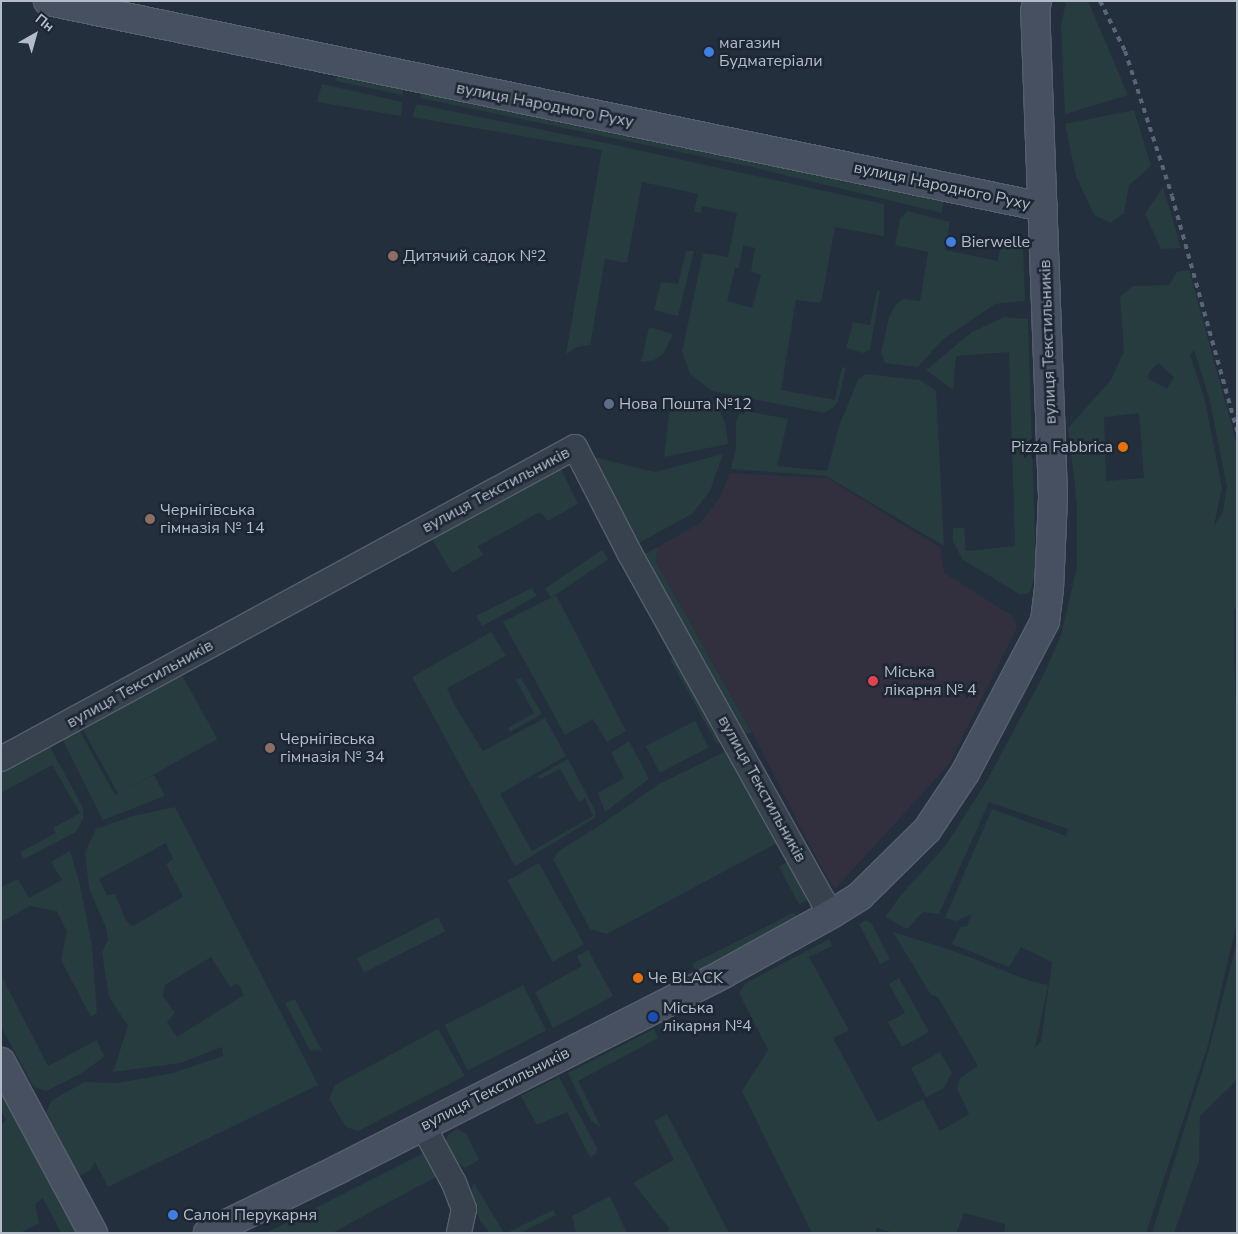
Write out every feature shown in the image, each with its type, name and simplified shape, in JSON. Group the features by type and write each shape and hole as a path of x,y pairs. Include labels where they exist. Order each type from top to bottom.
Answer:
{"street":[{"name":"вулиця Народного Руху","path":"48,1 1043,206"},
{"name":"вулиця Текстильників","path":"208,1233 723,974 833,913 860,896 926,830 966,773 1045,621 1050,589 1053,496 1035,12 1037,1"},
{"name":"вулиця Текстильників","path":"1,759 575,447 630,554 824,901 833,913"},
{"path":"1,1062 93,1233"},
{"path":"424,1126 454,1182 464,1209 459,1233"}],"shaded area":[{"path":"730,473 827,478 941,548 944,573 1011,615 1016,621 1016,629 949,764 835,889 814,853 754,736 656,562 658,547 700,523 719,499"}],"green space":[{"path":"1066,1 1088,1 1128,95 1065,114 1061,27"},
{"path":"337,70 403,85 403,95 336,81"},
{"path":"322,84 402,102 401,116 317,102"},
{"path":"423,89 754,157 944,201 942,213 752,167 420,98"},
{"path":"417,104 884,204 884,236 835,227 821,303 796,300 781,390 835,400 842,367 846,368 838,401 834,407 824,413 712,391 690,374 682,352 703,253 728,257 737,213 702,206 701,213 694,212 698,194 642,182 627,263 605,259 590,345 577,347 566,354 602,150 412,117","holes":["743,245 755,248 751,271 761,275 752,308 727,301 735,268 739,268"]},
{"path":"1134,110 1151,166 1129,185 1124,213 1111,223 1094,215 1076,176 1065,124"},
{"path":"1163,187 1181,248 1161,249 1145,214"},
{"path":"907,211 950,222 945,250 998,261 1002,235 1020,240 1023,244 1025,301 995,304 942,340 918,367 885,363 881,353 889,317 896,304 904,299 920,301 928,252 895,245 900,219"},
{"path":"686,251 694,251 678,316 654,310 661,282 678,284"},
{"path":"1189,270 1237,445 1237,609 1234,609 1234,651 1237,740 1237,922 1208,1045 1146,1233 1004,1233 1005,1224 964,1213 956,1233 894,1233 877,1228 876,1233 812,1233 742,1091 768,1050 739,993 746,983 829,939 832,946 809,957 849,1030 833,1038 878,1122 923,1099 940,1131 969,1114 957,1088 960,1078 978,1066 938,997 931,995 893,932 951,950 1030,981 1048,985 1035,1048 1041,1041 1052,962 1021,947 1009,967 952,944 960,927 967,926 972,914 956,921 945,918 992,809 1066,836 1068,829 989,802 939,914 923,912 907,929 885,917 901,895 946,845 985,784 1044,674 1061,635 1077,567 1077,505 1068,428 1111,380 1124,351 1120,297 1133,286 1169,285 1177,272","holes":["1194,350 1209,397 1227,487 1223,512 1214,526 1222,488 1205,400 1190,355","1158,363 1174,377 1167,389 1149,379 1148,374","1139,413 1144,478 1106,481 1104,417"]},
{"path":"877,290 880,291 870,350 863,353 846,348 853,322 870,325"},
{"path":"1004,317 1028,319 1036,570 1030,592 1021,595 962,559 953,541 953,528 964,528 966,551 1015,546 1009,352 956,356 953,390 926,370 972,332"},
{"path":"649,327 673,334 664,353 654,360 641,362"},
{"path":"865,374 920,380 936,391 944,546 826,476 731,469 736,447 736,422 739,414 746,411 788,419 777,466 827,471 839,426 858,380"},
{"path":"686,399 710,401 720,411 725,423 728,444 664,457 670,407"},
{"path":"723,454 710,491 692,514 637,544 589,461 593,457 655,472"},
{"path":"560,467 578,504 548,521 540,512 478,546 483,555 452,573 431,537"},
{"path":"658,547 656,562 752,733 740,734 643,555"},
{"path":"602,550 608,559 551,598 545,589"},
{"path":"532,588 537,596 482,626 476,616"},
{"path":"556,595 626,731 607,742 593,719 565,735 503,622"},
{"path":"491,632 506,656 447,688 455,706 483,751 545,718 566,756 500,794 532,851 593,816 585,798 579,802 560,769 540,779 538,776 568,759 595,810 595,818 515,866 412,677"},
{"path":"678,655 725,740 717,744 670,659"},
{"path":"179,670 217,739 118,794 80,725"},
{"path":"521,678 542,714 510,732 508,728 534,713 516,680"},
{"path":"695,721 709,748 660,773 646,746"},
{"path":"77,726 115,795 154,775 165,796 103,820 60,734"},
{"path":"629,741 649,779 605,812 598,793 624,778 611,753"},
{"path":"48,743 83,808 83,819 76,832 24,859 20,852 56,833 53,828 80,813 52,765 1,793 1,772"},
{"path":"730,749 781,841 607,934 590,929 553,859 559,851 602,824 659,784"},
{"path":"175,807 318,1085 108,1187 95,1162 90,1170 79,1176 46,1112 52,1100 85,1082 118,1083 173,1073 223,1056 222,1047 180,1063 113,1072 128,1026 109,997 102,952 108,940 106,928 89,888 85,852 96,829 133,816","holes":["166,843 173,859 166,864 183,897 133,926 126,921 115,894 107,895 99,879","211,957 230,987 238,983 244,995 177,1037 167,1022 175,1013 163,996 165,985"]},
{"path":"70,851 80,885 92,946 97,1013 91,1017 61,960 67,932 57,911 30,906 1,922 1,887 18,879 29,898 62,880 51,862"},
{"path":"793,859 813,897 799,904 779,867"},
{"path":"539,863 584,944 553,962 508,880"},
{"path":"793,913 797,916 797,922 696,972 692,964"},
{"path":"438,917 445,931 364,973 357,958"},
{"path":"866,920 872,924 890,959 880,964 859,924"},
{"path":"1237,942 1237,1080 1200,1116 1199,1161 1174,1233 1152,1233 1210,1046"},
{"path":"588,950 613,996 553,1028 535,992 582,966 577,956"},
{"path":"1,975 48,1066 97,1040 104,1057 80,1074 46,1091 34,1087 1,1027"},
{"path":"899,978 929,1032 902,1047 888,1022 905,1013 889,984"},
{"path":"523,985 546,1030 468,1070 445,1025"},
{"path":"295,999 322,1051 310,1050 285,1003"},
{"path":"438,1029 465,1076 358,1131 346,1127 329,1099 335,1085"},
{"path":"654,1029 658,1038 578,1081 601,1127 591,1121 568,1073"},
{"path":"940,1052 952,1073 944,1088 926,1097 911,1068"},
{"path":"559,1077 597,1148 596,1154 590,1157 567,1112 537,1125 521,1096"},
{"path":"1,1089 79,1233 61,1233 43,1198 35,1204 39,1223 20,1233 1,1233 1,1126 6,1120 1,1111"},
{"path":"667,1114 729,1233 668,1233 669,1228 633,1183 674,1160 654,1121"},
{"path":"457,1129 466,1134 479,1160 465,1168 453,1159 445,1144 448,1135"},
{"path":"430,1150 443,1173 332,1233 266,1233"},
{"path":"474,1183 504,1233 490,1233 481,1222 469,1197"},
{"path":"610,1196 627,1233 576,1233 572,1216"},
{"path":"553,1210 556,1215 520,1233 507,1233"}],"railway":[{"path":"1100,1 1125,51 1172,196 1237,431"}],"place":[{"name":"магазин Будматеріали","path":"709,52"},
{"name":"Bierwelle","path":"951,242"},
{"name":"Дитячий садок №2","path":"393,256"},
{"name":"Нова Пошта №12","path":"609,404"},
{"name":"Pizza Fabbrica","path":"1123,447"},
{"name":"Чернігівська гімназія № 14","path":"150,519"},
{"name":"Міська лікарня № 4","path":"873,681"},
{"name":"Чернігівська гімназія № 34","path":"270,748"},
{"name":"Че BLACK","path":"638,978"},
{"name":"Міська лікарня №4","path":"653,1017"},
{"name":"Салон Перукарня","path":"173,1215"}]}
